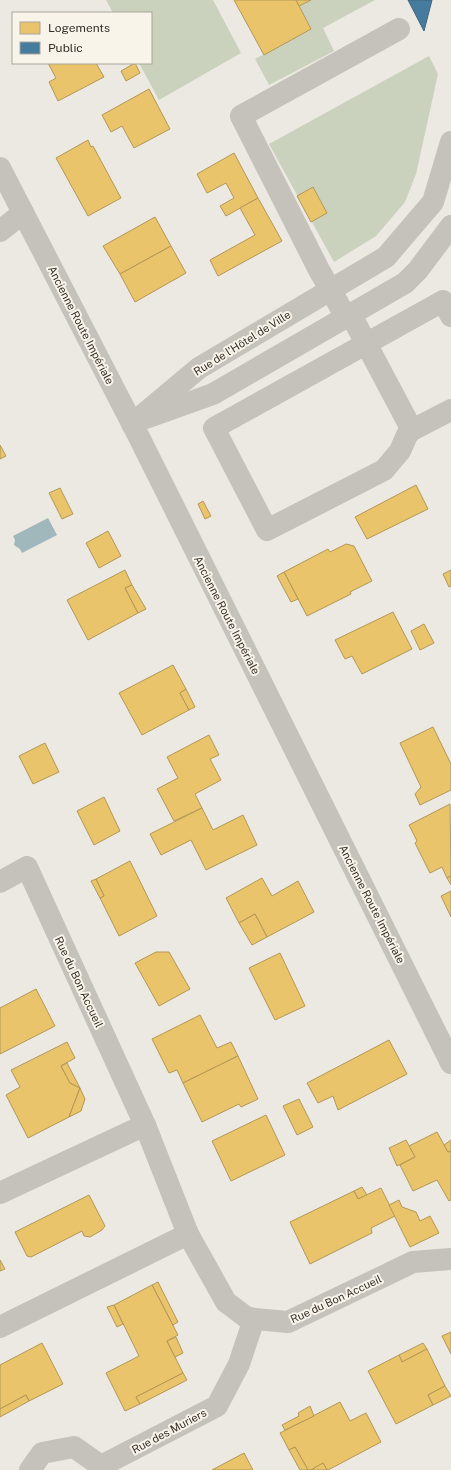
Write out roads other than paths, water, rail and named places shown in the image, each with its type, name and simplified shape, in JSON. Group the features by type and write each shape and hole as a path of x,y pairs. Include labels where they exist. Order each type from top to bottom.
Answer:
{"street":[{"path":"399,28 241,116 330,290 366,344 412,430"},
{"name":"Rue de l'Hôtel de Ville","path":"132,424 199,368 386,257 433,202 451,142"},
{"name":"Ancienne Route Impériale","path":"0,168 132,424 451,1063"},
{"path":"0,232 23,213"},
{"path":"132,424 213,394 404,283 418,270 451,226"},
{"path":"451,316 443,302 214,428 266,530 384,470 394,460 407,435 412,430 451,410"},
{"name":"Rue du Bon Accueil","path":"0,882 27,866 145,1125 188,1234 226,1302 246,1317 288,1322 413,1262 451,1258"},
{"path":"0,1193 145,1125"},
{"path":"0,1327 188,1234"},
{"name":"Rue des Muriers","path":"30,1470 42,1453 74,1447 102,1468 217,1406 239,1364 254,1319"}],"water":[{"path":"48,518 57,535 22,553 20,549 14,545 15,540 13,536"}]}
